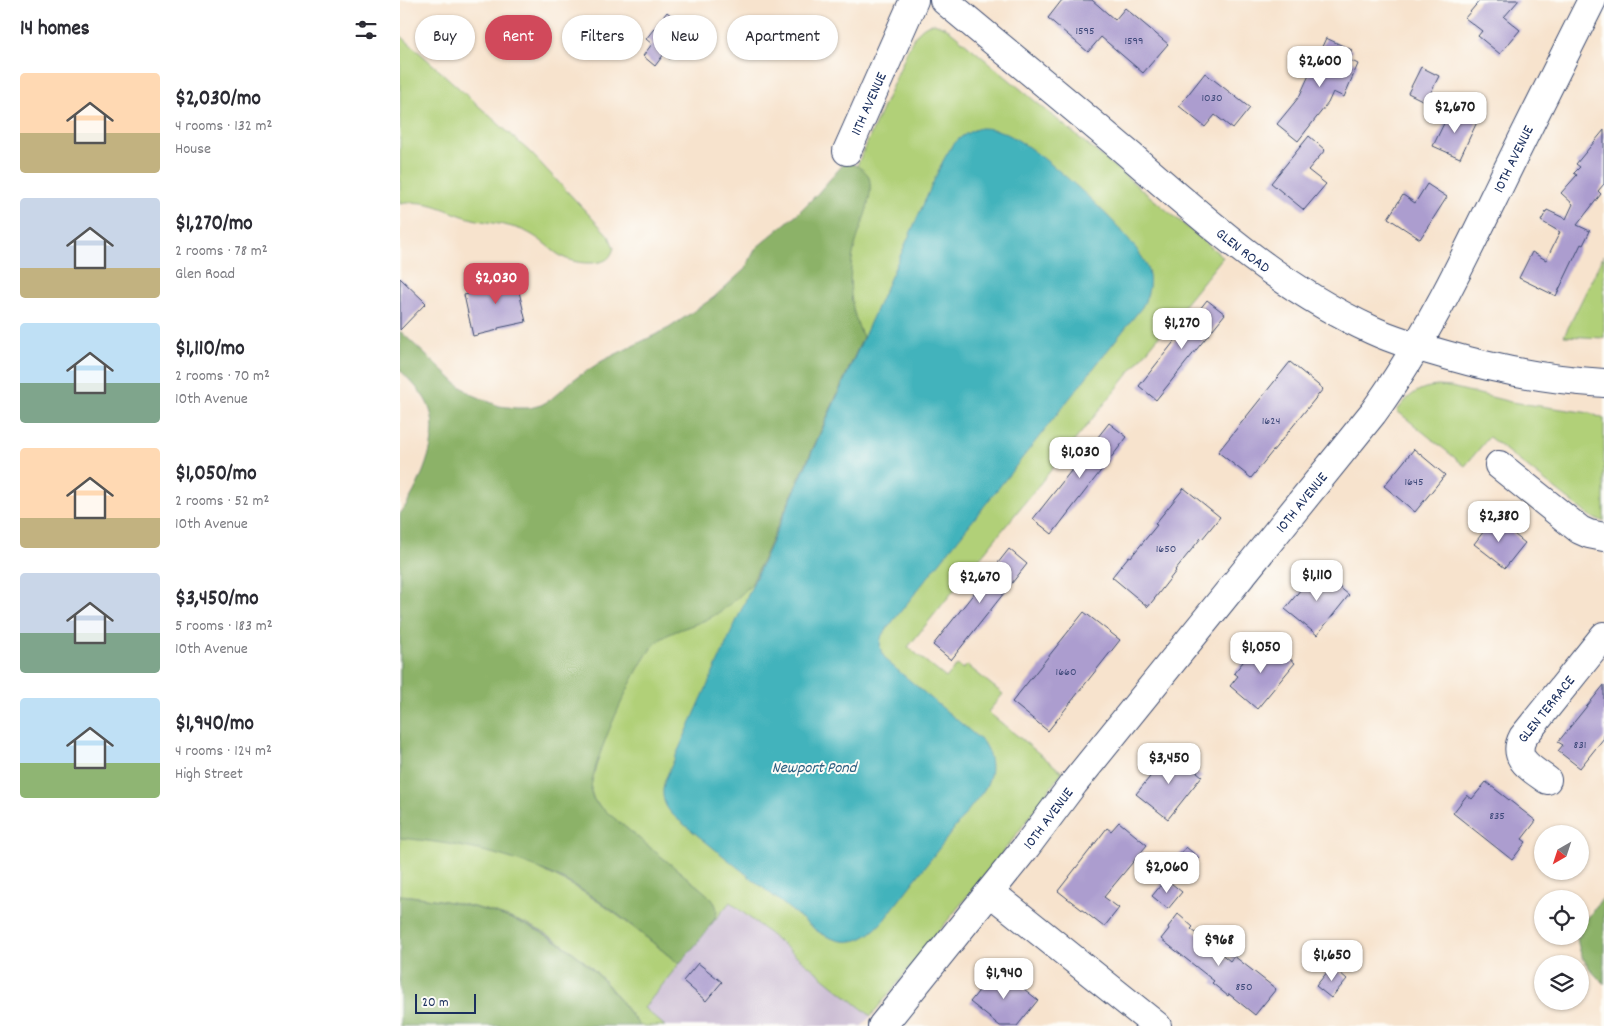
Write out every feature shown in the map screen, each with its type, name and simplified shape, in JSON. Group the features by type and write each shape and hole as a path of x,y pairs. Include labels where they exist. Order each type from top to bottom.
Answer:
{"street":[{"name":"11TH AVENUE","path":"846,150 914,0"},
{"name":"GLEN ROAD","path":"944,0 1198,214 1274,274 1304,293 1372,330 1416,347 1521,374 1568,381 1604,383"},
{"name":"10TH AVENUE","path":"882,1026 990,892 1086,767 1373,413 1416,347 1453,280 1592,0"},
{"path":"1499,465 1580,530 1604,537"},
{"name":"GLEN TERRACE","path":"1547,780 1521,758 1520,744 1523,737 1604,636"},
{"path":"990,892 1157,1026"}],"shaded area":[{"path":"583,784 871,1016 862,1026 629,1026 518,936"}],"green space":[{"path":"934,23 947,28 1223,257 908,647 946,678 957,665 963,669 967,665 1003,694 988,712 1062,772 1014,838 871,1016 730,902 710,926 717,912 714,902 701,889 601,808 594,800 591,791 546,872 599,902 679,964 644,1008 665,1026 640,1026 591,967 548,935 490,911 436,899 400,895 400,637 583,784 907,50 921,30 927,25"},
{"path":"400,35 415,49 415,60 428,60 532,154 609,236 614,248 609,258 604,261 592,263 569,260 532,235 516,228 473,219 429,204 400,204"},
{"path":"846,161 863,170 868,175 870,183 869,202 854,250 850,283 855,316 863,337 751,585 718,613 706,620 675,631 655,644 626,692 606,737 593,777 591,792 597,804 703,891 715,904 717,910 713,922 679,964 623,918 593,897 543,870 483,851 400,838 400,514 414,492 426,464 433,422 425,399 400,370 400,331 456,383 471,394 499,406 530,408 541,405 550,400 573,380 602,361 669,328 713,298 745,269 756,248 798,213"},
{"path":"1604,255 1604,338 1564,336"},
{"path":"1451,387 1511,402 1590,413 1604,419 1604,521 1597,520 1587,514 1489,437 1465,466 1397,411 1414,393 1425,388"},
{"path":"400,895 452,902 478,908 528,926 551,938 573,952 593,970 612,990 640,1026 400,1026"},
{"path":"1604,895 1604,984 1589,967 1589,955 1582,955 1578,945 1589,945 1589,916"}],"water":[{"name":"Newport Pond","path":"980,128 1002,132 1024,144 1086,195 1125,234 1139,252 1147,267 1149,288 1142,307 882,635 880,647 886,660 982,741 990,759 991,771 984,790 884,920 861,939 853,941 836,940 817,931 676,818 664,801 663,791 665,780 940,167 947,153 960,138"}],"building":[{"path":"1062,0 1092,0 1115,20 1125,8 1168,44 1143,73 1101,37 1088,52 1048,18"},
{"path":"1480,0 1519,0 1504,17 1520,30 1500,54 1478,36 1482,31 1465,18"},
{"path":"653,30 653,60 660,60 655,66 643,56 652,44 646,39"},
{"path":"1326,38 1352,50 1348,59 1358,64 1344,97 1333,92 1328,103 1298,141 1277,124 1299,97"},
{"path":"1421,67 1439,76 1426,102 1408,93"},
{"path":"1205,73 1250,108 1233,129 1215,115 1205,127 1179,106"},
{"path":"1451,109 1477,122 1460,158 1433,146"},
{"path":"1604,130 1604,184 1598,191 1601,194 1577,225 1590,231 1583,245 1581,244 1556,296 1519,278 1532,252 1546,260 1560,232 1541,221 1547,210 1566,219 1573,204 1561,193 1577,175 1574,173 1580,167 1576,164"},
{"path":"1309,136 1325,150 1308,170 1326,184 1304,210 1271,183"},
{"path":"1427,184 1447,197 1420,239 1388,218 1403,195 1415,203"},
{"path":"514,270 526,322 473,336 464,295 492,289 489,276"},
{"path":"400,278 426,303 400,330"},
{"path":"1207,300 1225,314 1156,400 1139,386"},
{"path":"1290,362 1323,389 1251,478 1218,452"},
{"path":"1109,423 1127,437 1052,534 1033,519"},
{"path":"1414,449 1445,475 1415,512 1384,486"},
{"path":"1184,488 1220,517 1175,570 1148,607 1112,577 1157,525 1155,524"},
{"path":"1494,518 1525,543 1505,568 1474,544"},
{"path":"1009,549 1027,564 951,660 933,645"},
{"path":"1317,569 1349,595 1317,635 1285,609"},
{"path":"1084,612 1120,640 1048,731 1012,702"},
{"path":"1267,641 1295,663 1257,709 1230,686 1238,676 1234,673 1256,646 1260,650"},
{"path":"1604,685 1604,738 1580,768 1558,751 1563,745 1558,742"},
{"path":"1171,751 1202,776 1168,819 1136,794"},
{"path":"1486,782 1536,821 1522,839 1526,842 1512,860 1453,813 1467,795 1472,799"},
{"path":"1119,822 1147,845 1104,897 1119,908 1104,927 1058,891 1107,828 1111,831"},
{"path":"1186,847 1199,858 1187,872 1174,861"},
{"path":"1166,879 1182,892 1168,909 1152,896"},
{"path":"1178,914 1193,927 1191,929 1230,961 1234,956 1276,989 1255,1015 1229,994 1228,996 1212,983 1214,981 1161,939"},
{"path":"698,963 722,982 706,1001 683,981"},
{"path":"1332,966 1347,979 1331,998 1316,986"},
{"path":"997,968 1038,1000 1017,1026 1000,1026 970,1002"}]}
